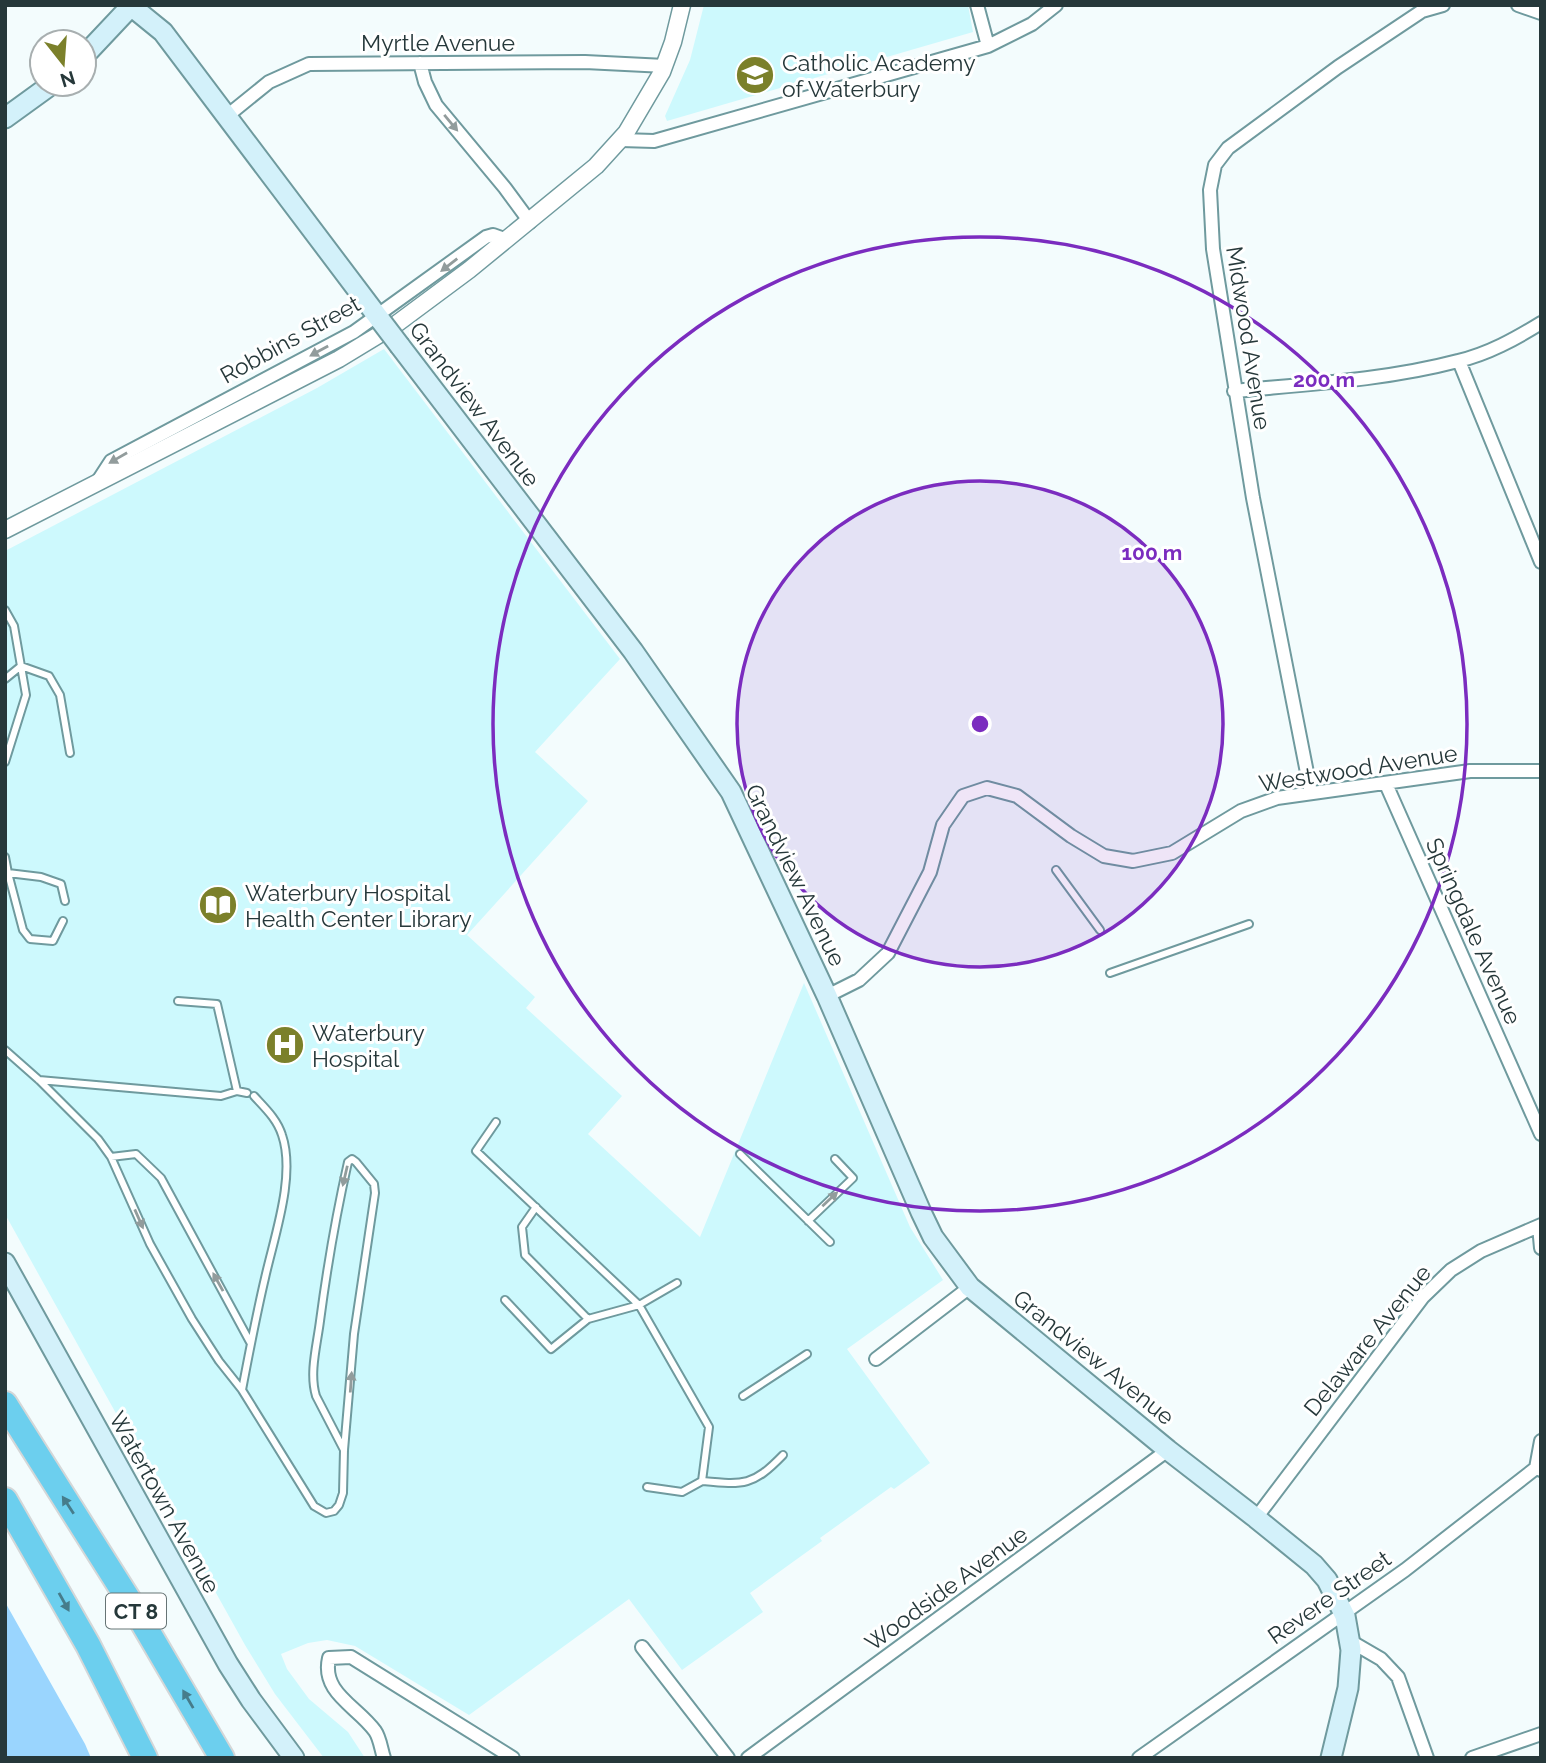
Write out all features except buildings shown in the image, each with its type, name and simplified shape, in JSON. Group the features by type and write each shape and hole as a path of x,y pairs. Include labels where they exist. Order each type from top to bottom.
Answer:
{"highway":[{"path":"5,1404 44,1468"},
{"name":"CT 8","path":"5,1413 44,1468 137,1613 222,1758"},
{"name":"CT 8","path":"5,1500 88,1645 145,1758"}],"main road":[{"path":"98,41 131,5"},
{"name":"Grandview Avenue","path":"131,5 163,32 633,651 731,792 827,996 902,1172 933,1237 970,1287 1168,1450 1256,1518 1322,1574 1334,1590 1344,1613 1350,1640 1349,1679 1332,1758"},
{"path":"5,118 33,98"},
{"name":"Watertown Avenue","path":"5,1263 222,1654 294,1758"}],"street":[{"name":"Robbins Street","path":"5,530 360,347 417,310 530,222 596,166 621,140 665,66 682,5"},
{"path":"977,5 988,46"},
{"path":"621,140 654,141 988,46 1032,24 1056,5"},
{"name":"Midwood Avenue","path":"1311,793 1234,391 1213,249 1210,190 1215,165 1228,148 1338,67 1422,11 1443,5"},
{"path":"1518,5 1541,13"},
{"name":"Myrtle Avenue","path":"227,116 269,82 309,64 585,62 665,66"},
{"path":"420,63 436,105 530,222"},
{"name":"Robbins Street","path":"96,484 111,461 379,318 485,237 497,236 507,240"},
{"path":"1234,391 1362,379 1460,361 1510,342 1541,323"},
{"path":"1460,361 1541,562"},
{"name":"Westwood Avenue","path":"827,996 859,980 888,953 930,872 943,825 963,796 987,788 1017,796 1071,836 1104,856 1133,861 1172,853 1241,811 1277,798 1470,771 1541,771"},
{"name":"Springdale Avenue","path":"1386,784 1541,1134"},
{"path":"1540,1225 1541,1248"},
{"name":"Delaware Avenue","path":"1256,1518 1423,1297 1451,1270 1481,1251 1540,1225"},
{"path":"876,1359 970,1287"},
{"path":"1539,1469 1541,1441"},
{"name":"Woodside Avenue","path":"748,1758 1168,1450"},
{"name":"Revere Street","path":"1139,1758 1405,1570 1539,1469"},
{"path":"1350,1640 1381,1659 1398,1677 1427,1758"},
{"path":"642,1647 728,1758"},
{"path":"384,1758 377,1732 335,1691 326,1670 330,1658 351,1657 513,1758"},
{"path":"1472,1758 1541,1734"}],"lane":[{"path":"5,610 14,626 26,695 5,762"},
{"path":"5,678 21,666"},
{"path":"21,666 49,676 60,695 70,753"},
{"path":"5,857 23,930 30,939 52,941 63,921"},
{"path":"1056,870 1100,930"},
{"path":"8,873 41,877 61,884 65,901"},
{"path":"1110,973 1249,924"},
{"path":"178,1001 217,1004 237,1091"},
{"path":"5,1050 40,1080 98,1139 111,1157 150,1244 174,1287 219,1361 242,1390 314,1506 321,1513 334,1511 343,1493 354,1334 375,1193 374,1184 352,1159 348,1162 339,1200 314,1361 316,1396 344,1450"},
{"path":"40,1080 221,1096 237,1091 250,1095 277,1121 286,1151 285,1187 250,1342 242,1390"},
{"path":"496,1122 476,1151 639,1305 709,1427 702,1481"},
{"path":"111,1157 136,1154 161,1178 250,1342"},
{"path":"740,1154 830,1242"},
{"path":"808,1221 853,1178 835,1159"},
{"path":"536,1208 522,1227 525,1255 589,1319"},
{"path":"505,1300 551,1349 589,1319 639,1305 677,1283"},
{"path":"743,1396 807,1354"},
{"path":"647,1487 682,1492 702,1481 740,1485 765,1474 783,1455"}],"shaded area":[{"name":"Catholic Academy of Waterbury","path":"704,5 968,5 973,32 667,121 665,116 690,60"},
{"name":"Waterbury Hospital","path":"384,349 620,659 535,752 588,801 467,935 535,997 526,1008 622,1096 588,1134 700,1237 804,983 910,1227 943,1280 847,1349 930,1463 894,1489 891,1487 820,1538 822,1541 750,1593 763,1612 682,1670 629,1599 469,1715 355,1646 327,1640 308,1643 281,1654 287,1669 309,1699 348,1732 365,1758 324,1758 275,1694 245,1645 5,1214 5,551 317,388"}],"water":[{"path":"5,1602 85,1744 91,1758 5,1758"}],"place":[{"name":"Catholic Academy of Waterbury","path":"755,75"},
{"name":"Waterbury Hospital Health Center Library","path":"218,905"},
{"name":"Waterbury Hospital","path":"285,1045"}]}
